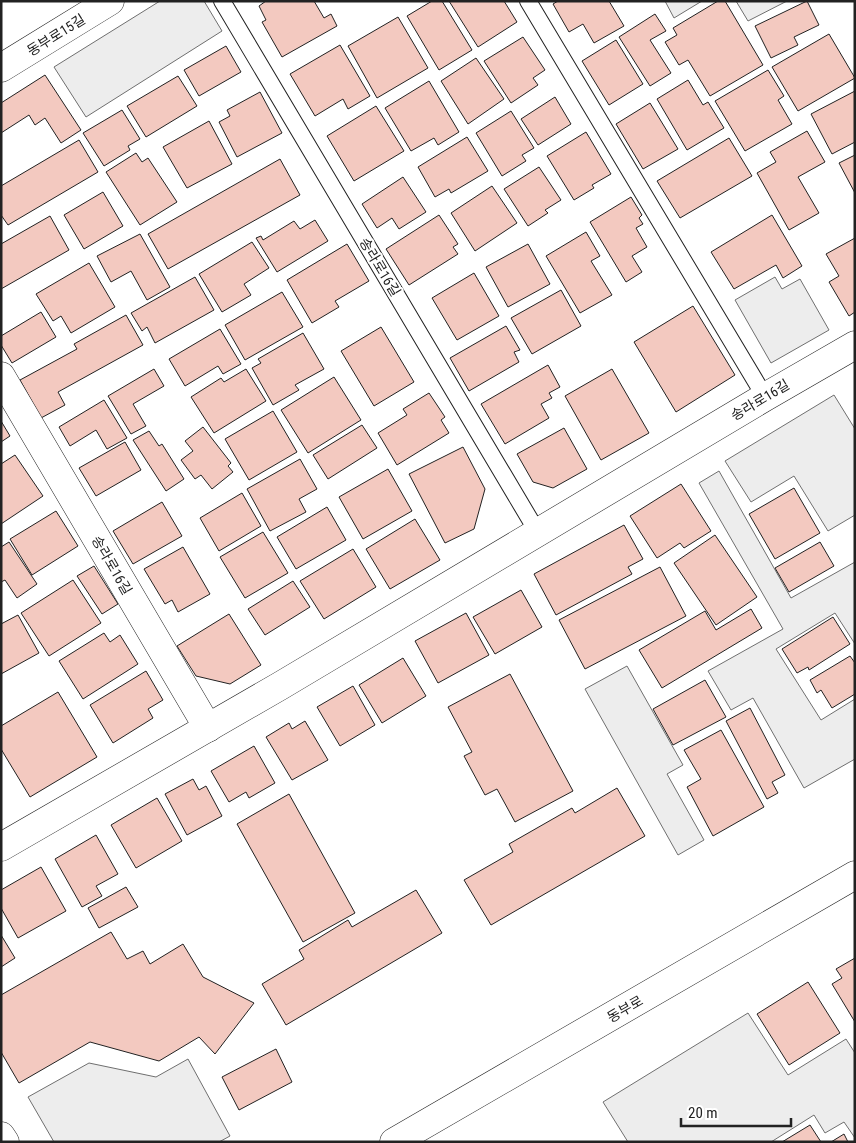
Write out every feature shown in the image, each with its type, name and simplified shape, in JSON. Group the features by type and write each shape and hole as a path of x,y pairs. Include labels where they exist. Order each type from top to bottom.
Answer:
{"street":[{"name":"동부로15길","path":"1,68 110,1"},
{"name":"송라로16길","path":"1,847 288,681 855,345"},
{"name":"송라로16길","path":"1,376 208,728"},
{"name":"동부로","path":"394,1142 855,875"},
{"path":"1,1136 5,1142"}],"lane":[{"name":"송라로16길","path":"222,1 538,533"},
{"path":"528,1 765,397"}],"shaded area":[{"path":"160,1 204,1 222,31 86,117 54,67"},
{"path":"665,1 702,1 674,18"},
{"path":"736,1 787,1 748,21"},
{"path":"775,277 782,289 800,279 829,330 771,363 735,300"},
{"path":"834,395 855,429 855,515 828,531 794,476 751,502 725,461"},
{"path":"719,471 791,598 855,562 855,644 835,613 776,649 821,720 855,699 855,759 804,788 753,698 731,710 708,671 783,629 699,483"},
{"path":"627,666 683,765 667,774 704,840 678,855 585,689"},
{"path":"748,1013 788,1075 846,1039 855,1053 855,1138 844,1122 825,1133 814,1115 771,1142 628,1142 603,1102"},
{"path":"188,1059 230,1136 219,1142 54,1142 28,1097 89,1063 156,1077"}],"building":[{"path":"266,1 314,1 324,18 331,14 337,26 282,57 262,22 266,20 259,6"},
{"path":"432,1 442,1 472,50 439,70 407,16"},
{"path":"449,1 504,1 517,22 478,47"},
{"path":"558,1 609,1 624,26 594,43 583,24 569,32 553,4"},
{"path":"718,1 725,1 763,65 710,96 688,60 679,65 665,42 677,35 673,28"},
{"path":"807,1 819,25 794,37 798,45 771,58 755,26"},
{"path":"655,14 666,31 650,40 671,73 650,86 619,37"},
{"path":"398,17 428,68 377,98 348,46"},
{"path":"829,34 855,78 798,111 772,67"},
{"path":"523,37 545,70 533,78 538,85 511,103 484,61"},
{"path":"616,40 643,84 609,105 582,61"},
{"path":"340,45 370,96 348,109 343,99 315,116 290,74"},
{"path":"226,46 241,72 199,96 184,70"},
{"path":"476,58 504,99 468,124 441,81"},
{"path":"768,70 784,96 778,100 792,124 745,151 715,101"},
{"path":"45,75 81,130 61,143 45,118 35,125 29,115 1,133 1,103"},
{"path":"178,76 197,106 146,137 127,106"},
{"path":"688,80 703,105 708,102 724,128 687,150 657,99"},
{"path":"429,81 459,132 438,145 434,138 411,151 385,108"},
{"path":"855,91 855,142 832,154 811,114"},
{"path":"260,92 282,133 237,157 219,122 230,116 227,110"},
{"path":"555,97 571,124 538,145 521,119"},
{"path":"650,103 678,149 643,169 616,124"},
{"path":"376,106 404,151 354,181 327,136"},
{"path":"122,110 140,139 128,146 130,150 104,166 83,133"},
{"path":"511,111 534,148 522,155 526,161 502,176 476,133"},
{"path":"209,121 232,164 187,188 163,147"},
{"path":"807,131 825,162 798,177 819,213 789,230 757,173 776,162 770,152"},
{"path":"586,132 611,174 592,185 594,188 574,200 547,156"},
{"path":"467,137 488,171 451,193 449,189 435,197 418,167"},
{"path":"729,138 752,176 680,218 657,181"},
{"path":"79,140 98,172 8,225 1,215 1,186"},
{"path":"136,153 142,162 148,158 177,202 140,225 106,172"},
{"path":"855,155 855,193 839,163"},
{"path":"280,159 300,195 168,269 148,234"},
{"path":"539,167 561,200 545,210 548,213 528,226 504,189"},
{"path":"403,177 426,212 399,229 392,218 377,228 362,204"},
{"path":"492,186 517,223 475,251 451,213"},
{"path":"103,192 123,226 84,249 64,215"},
{"path":"631,197 642,215 639,218 643,224 636,228 647,247 632,256 642,272 626,282 590,222"},
{"path":"439,215 458,244 453,247 458,254 409,285 386,249"},
{"path":"772,215 802,266 783,278 776,265 734,289 711,252"},
{"path":"50,216 69,250 1,289 1,244"},
{"path":"315,220 328,241 277,272 256,238 261,236 263,240 294,221 300,229"},
{"path":"586,232 600,256 591,261 612,295 580,313 546,256"},
{"path":"140,234 170,287 147,300 131,271 111,282 97,256"},
{"path":"855,238 855,312 849,316 829,282 839,276 826,254"},
{"path":"252,242 269,268 244,284 251,295 222,312 199,274"},
{"path":"347,244 369,281 335,301 339,307 312,323 287,280"},
{"path":"528,244 550,284 508,307 486,267"},
{"path":"89,263 115,307 71,333 61,316 53,321 36,294"},
{"path":"474,273 499,316 457,340 432,298"},
{"path":"195,277 214,310 155,343 147,327 142,331 131,313"},
{"path":"561,290 581,326 532,354 511,318"},
{"path":"282,292 303,327 245,360 225,325"},
{"path":"693,306 735,375 676,412 634,342"},
{"path":"41,312 56,337 12,363 1,345 1,336"},
{"path":"126,315 143,345 58,392 65,405 41,418 20,380 77,349 74,344"},
{"path":"506,326 520,350 514,352 519,362 469,391 450,358"},
{"path":"381,327 414,382 374,406 341,351"},
{"path":"220,329 241,364 223,374 218,366 185,386 169,359"},
{"path":"303,333 324,369 295,385 299,390 273,405 252,368 261,363 258,359"},
{"path":"548,365 560,387 549,393 552,398 541,404 549,418 505,444 481,404"},
{"path":"154,369 164,386 133,404 146,426 131,434 108,396"},
{"path":"246,369 266,401 214,433 191,397 221,378 224,382"},
{"path":"612,369 649,433 601,460 565,396"},
{"path":"334,377 361,420 308,453 281,410"},
{"path":"429,393 445,417 441,420 449,433 397,465 378,433 407,415 403,409"},
{"path":"104,400 127,438 107,449 96,430 70,446 59,427"},
{"path":"273,411 297,452 249,480 225,439"},
{"path":"1,421 10,436 1,442"},
{"path":"362,425 377,448 328,479 313,455"},
{"path":"203,427 231,463 228,466 233,472 212,489 201,475 195,479 181,460 193,451 185,441"},
{"path":"564,428 587,469 553,488 533,482 517,454"},
{"path":"149,431 159,446 162,444 184,479 166,491 133,440"},
{"path":"125,442 141,470 96,496 79,468"},
{"path":"463,447 485,489 474,529 445,543 409,474"},
{"path":"15,455 43,496 1,524 1,464"},
{"path":"300,459 317,489 299,499 306,512 270,531 247,489"},
{"path":"388,469 412,511 363,539 339,497"},
{"path":"681,484 711,531 684,548 680,543 657,558 630,516"},
{"path":"794,488 820,533 775,559 749,514"},
{"path":"242,493 261,526 219,551 200,518"},
{"path":"162,502 182,536 133,564 113,531"},
{"path":"327,507 346,540 296,569 277,537"},
{"path":"56,511 78,546 32,575 10,539"},
{"path":"415,519 440,560 390,589 366,549"},
{"path":"624,525 643,559 628,567 632,574 556,615 534,574"},
{"path":"263,532 288,573 245,598 220,557"},
{"path":"715,535 757,597 716,625 674,563"},
{"path":"9,542 37,584 17,598 5,580 1,582 1,547"},
{"path":"820,542 834,566 789,592 775,568"},
{"path":"183,547 210,594 178,612 172,600 165,604 144,569"},
{"path":"353,549 376,587 324,619 300,581"},
{"path":"94,566 118,604 102,614 77,576"},
{"path":"660,567 686,616 585,669 559,620"},
{"path":"73,580 101,623 49,656 21,613"},
{"path":"293,581 310,607 265,635 248,609"},
{"path":"521,590 542,627 495,654 473,617"},
{"path":"751,609 762,628 662,688 639,650 705,611 716,630"},
{"path":"466,613 489,655 438,683 415,641"},
{"path":"229,614 261,665 230,684 196,676 177,646"},
{"path":"18,615 39,653 1,674 1,624"},
{"path":"833,617 850,644 809,670 808,667 797,673 782,649"},
{"path":"104,633 110,642 120,635 138,664 83,699 59,661"},
{"path":"850,656 855,663 855,694 832,708 821,690 817,693 810,680"},
{"path":"403,658 426,696 382,723 359,685"},
{"path":"146,671 163,700 148,709 153,718 113,743 90,705"},
{"path":"510,674 573,791 515,822 497,789 485,795 464,756 472,752 448,707"},
{"path":"705,680 726,717 673,745 653,709"},
{"path":"353,686 375,725 340,746 317,707"},
{"path":"58,692 97,757 30,797 1,749 1,726"},
{"path":"750,708 785,775 772,782 778,793 767,799 726,721"},
{"path":"305,721 328,760 292,780 266,737 289,723 292,729"},
{"path":"721,730 764,807 713,836 687,787 701,779 684,750"},
{"path":"254,746 275,783 249,798 246,792 229,802 211,771"},
{"path":"193,779 199,790 206,786 222,816 187,835 165,794"},
{"path":"617,788 645,836 491,925 464,880 513,852 509,844 572,808 575,813"},
{"path":"289,794 355,913 303,942 237,824"},
{"path":"157,798 182,841 136,868 111,825"},
{"path":"96,835 118,874 96,886 102,896 82,907 55,859"},
{"path":"41,867 66,911 18,938 1,908 1,890"},
{"path":"126,887 138,907 99,928 88,908"},
{"path":"416,890 442,933 286,1025 262,984 304,959 299,950 348,920 352,927"},
{"path":"111,932 127,959 143,951 150,964 183,944 203,977 254,1003 215,1054 199,1037 159,1061 90,1042 19,1083 1,1052 1,995"},
{"path":"1,935 15,958 1,967"},
{"path":"855,958 855,1022 832,984 842,978 836,969"},
{"path":"808,982 840,1033 789,1065 757,1014"},
{"path":"276,1049 292,1082 239,1110 222,1077"},
{"path":"810,1125 821,1142 782,1142"},
{"path":"844,1134 848,1142 831,1142"}]}
